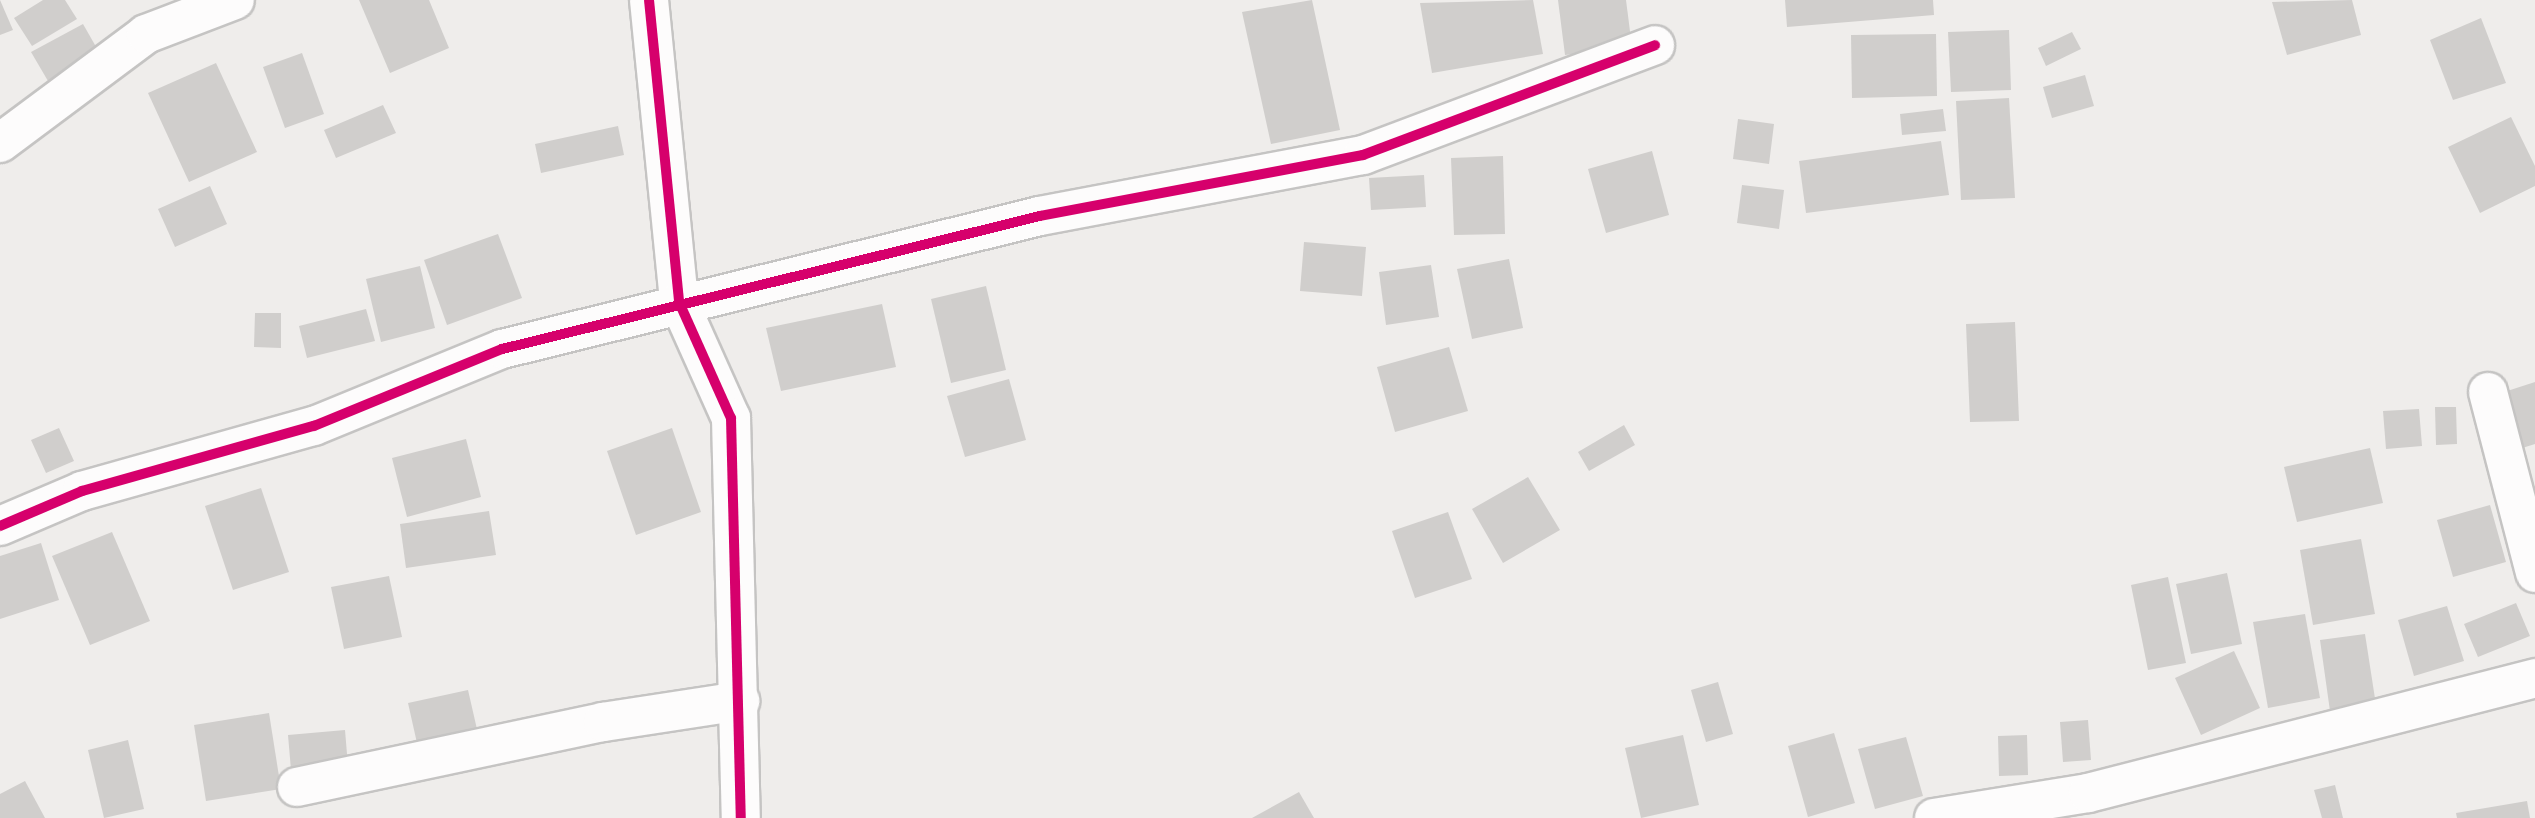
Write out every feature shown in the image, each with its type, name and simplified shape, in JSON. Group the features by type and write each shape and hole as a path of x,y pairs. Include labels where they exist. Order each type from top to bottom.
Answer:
{"street":[{"path":"0,143 146,34 235,0"},
{"path":"649,0 679,302 731,418 741,818"},
{"path":"0,526 82,491 314,426 502,349 679,302 1040,216 1363,155 1655,45"},
{"path":"2488,392 2535,573"},
{"path":"1934,818 2094,806 2535,678"},
{"path":"297,787 603,722 740,701"}],"building":[{"path":"0,0 13,30 0,35"},
{"path":"43,0 65,0 77,19 32,46 14,18"},
{"path":"359,0 429,0 449,48 390,73"},
{"path":"1312,0 1340,130 1271,144 1242,12"},
{"path":"1533,0 1543,54 1432,73 1420,3"},
{"path":"1558,0 1626,0 1632,47 1565,55"},
{"path":"1785,0 1933,0 1934,15 1787,27"},
{"path":"2352,0 2361,35 2287,55 2272,2"},
{"path":"2481,18 2506,83 2453,100 2430,40"},
{"path":"83,24 99,52 48,81 31,52"},
{"path":"2009,30 2011,90 1951,92 1948,32"},
{"path":"2072,32 2081,49 2046,66 2038,48"},
{"path":"1936,34 1937,96 1852,98 1851,35"},
{"path":"302,53 324,114 285,128 263,67"},
{"path":"216,63 257,152 189,182 148,93"},
{"path":"2085,75 2094,106 2052,118 2043,87"},
{"path":"2009,98 2015,198 1961,200 1956,101"},
{"path":"383,105 396,133 336,158 324,130"},
{"path":"1943,109 1946,131 1902,135 1900,114"},
{"path":"2511,117 2535,166 2535,186 2480,213 2448,147"},
{"path":"1738,119 1774,124 1769,164 1733,159"},
{"path":"618,126 624,155 541,173 535,144"},
{"path":"1941,141 1949,195 1806,213 1799,161"},
{"path":"1652,151 1669,215 1606,233 1588,169"},
{"path":"1503,156 1505,234 1454,235 1451,158"},
{"path":"1424,175 1426,207 1371,210 1369,178"},
{"path":"1742,185 1784,190 1779,229 1737,223"},
{"path":"210,186 227,224 175,247 158,209"},
{"path":"498,234 522,298 447,325 424,260"},
{"path":"1304,242 1366,247 1362,296 1300,291"},
{"path":"1509,259 1523,328 1472,339 1457,269"},
{"path":"1431,265 1439,317 1386,325 1379,272"},
{"path":"420,266 435,328 381,342 366,279"},
{"path":"986,286 1006,370 951,383 931,299"},
{"path":"882,304 896,367 781,391 766,328"},
{"path":"366,309 375,341 307,358 299,326"},
{"path":"255,313 281,313 281,348 254,347"},
{"path":"2015,322 2019,421 1970,422 1966,324"},
{"path":"1449,347 1468,411 1395,432 1377,367"},
{"path":"1009,379 1026,440 965,457 947,396"},
{"path":"2535,382 2535,444 2519,449 2501,393"},
{"path":"2435,407 2456,407 2457,444 2436,445"},
{"path":"2419,409 2422,446 2386,449 2383,411"},
{"path":"1624,425 1635,445 1589,471 1578,452"},
{"path":"59,428 74,461 46,473 31,440"},
{"path":"672,428 701,512 636,535 607,451"},
{"path":"466,439 481,497 407,517 392,458"},
{"path":"2370,448 2383,503 2297,522 2284,467"},
{"path":"1528,477 1560,530 1503,563 1472,509"},
{"path":"261,488 289,572 233,590 205,506"},
{"path":"2490,505 2506,562 2453,577 2437,520"},
{"path":"489,511 496,555 406,568 400,524"},
{"path":"1448,512 1472,579 1415,598 1392,531"},
{"path":"112,532 150,621 90,645 52,556"},
{"path":"2361,539 2375,614 2313,625 2300,550"},
{"path":"41,543 59,600 0,619 0,556"},
{"path":"2227,573 2242,644 2191,654 2176,584"},
{"path":"389,576 402,637 344,649 331,587"},
{"path":"2168,577 2186,663 2148,670 2131,585"},
{"path":"2516,603 2530,636 2478,657 2464,624"},
{"path":"2447,606 2464,661 2414,676 2398,620"},
{"path":"2305,614 2320,698 2268,708 2253,622"},
{"path":"2365,634 2376,705 2330,711 2320,640"},
{"path":"2234,651 2260,708 2201,735 2175,678"},
{"path":"1718,682 1733,734 1706,742 1691,690"},
{"path":"468,690 479,738 419,752 408,703"},
{"path":"269,713 281,789 206,801 194,725"},
{"path":"2088,720 2091,760 2063,762 2060,722"},
{"path":"345,730 348,766 291,770 288,735"},
{"path":"1834,733 1855,803 1808,817 1788,746"},
{"path":"1683,735 1699,805 1641,818 1625,748"},
{"path":"2027,735 2028,775 1999,776 1998,736"},
{"path":"1906,737 1923,796 1875,809 1858,749"},
{"path":"128,740 144,809 104,818 88,750"},
{"path":"25,781 45,818 0,818 0,794"},
{"path":"2335,785 2343,818 2322,818 2314,790"},
{"path":"1299,792 1314,818 1252,818"},
{"path":"2527,801 2530,818 2457,818 2456,813"}],"cycle path":[{"path":"649,0 679,302 731,418 741,818"},
{"path":"0,526 82,491 314,426 502,349 1040,216 1363,155 1655,45"}]}
